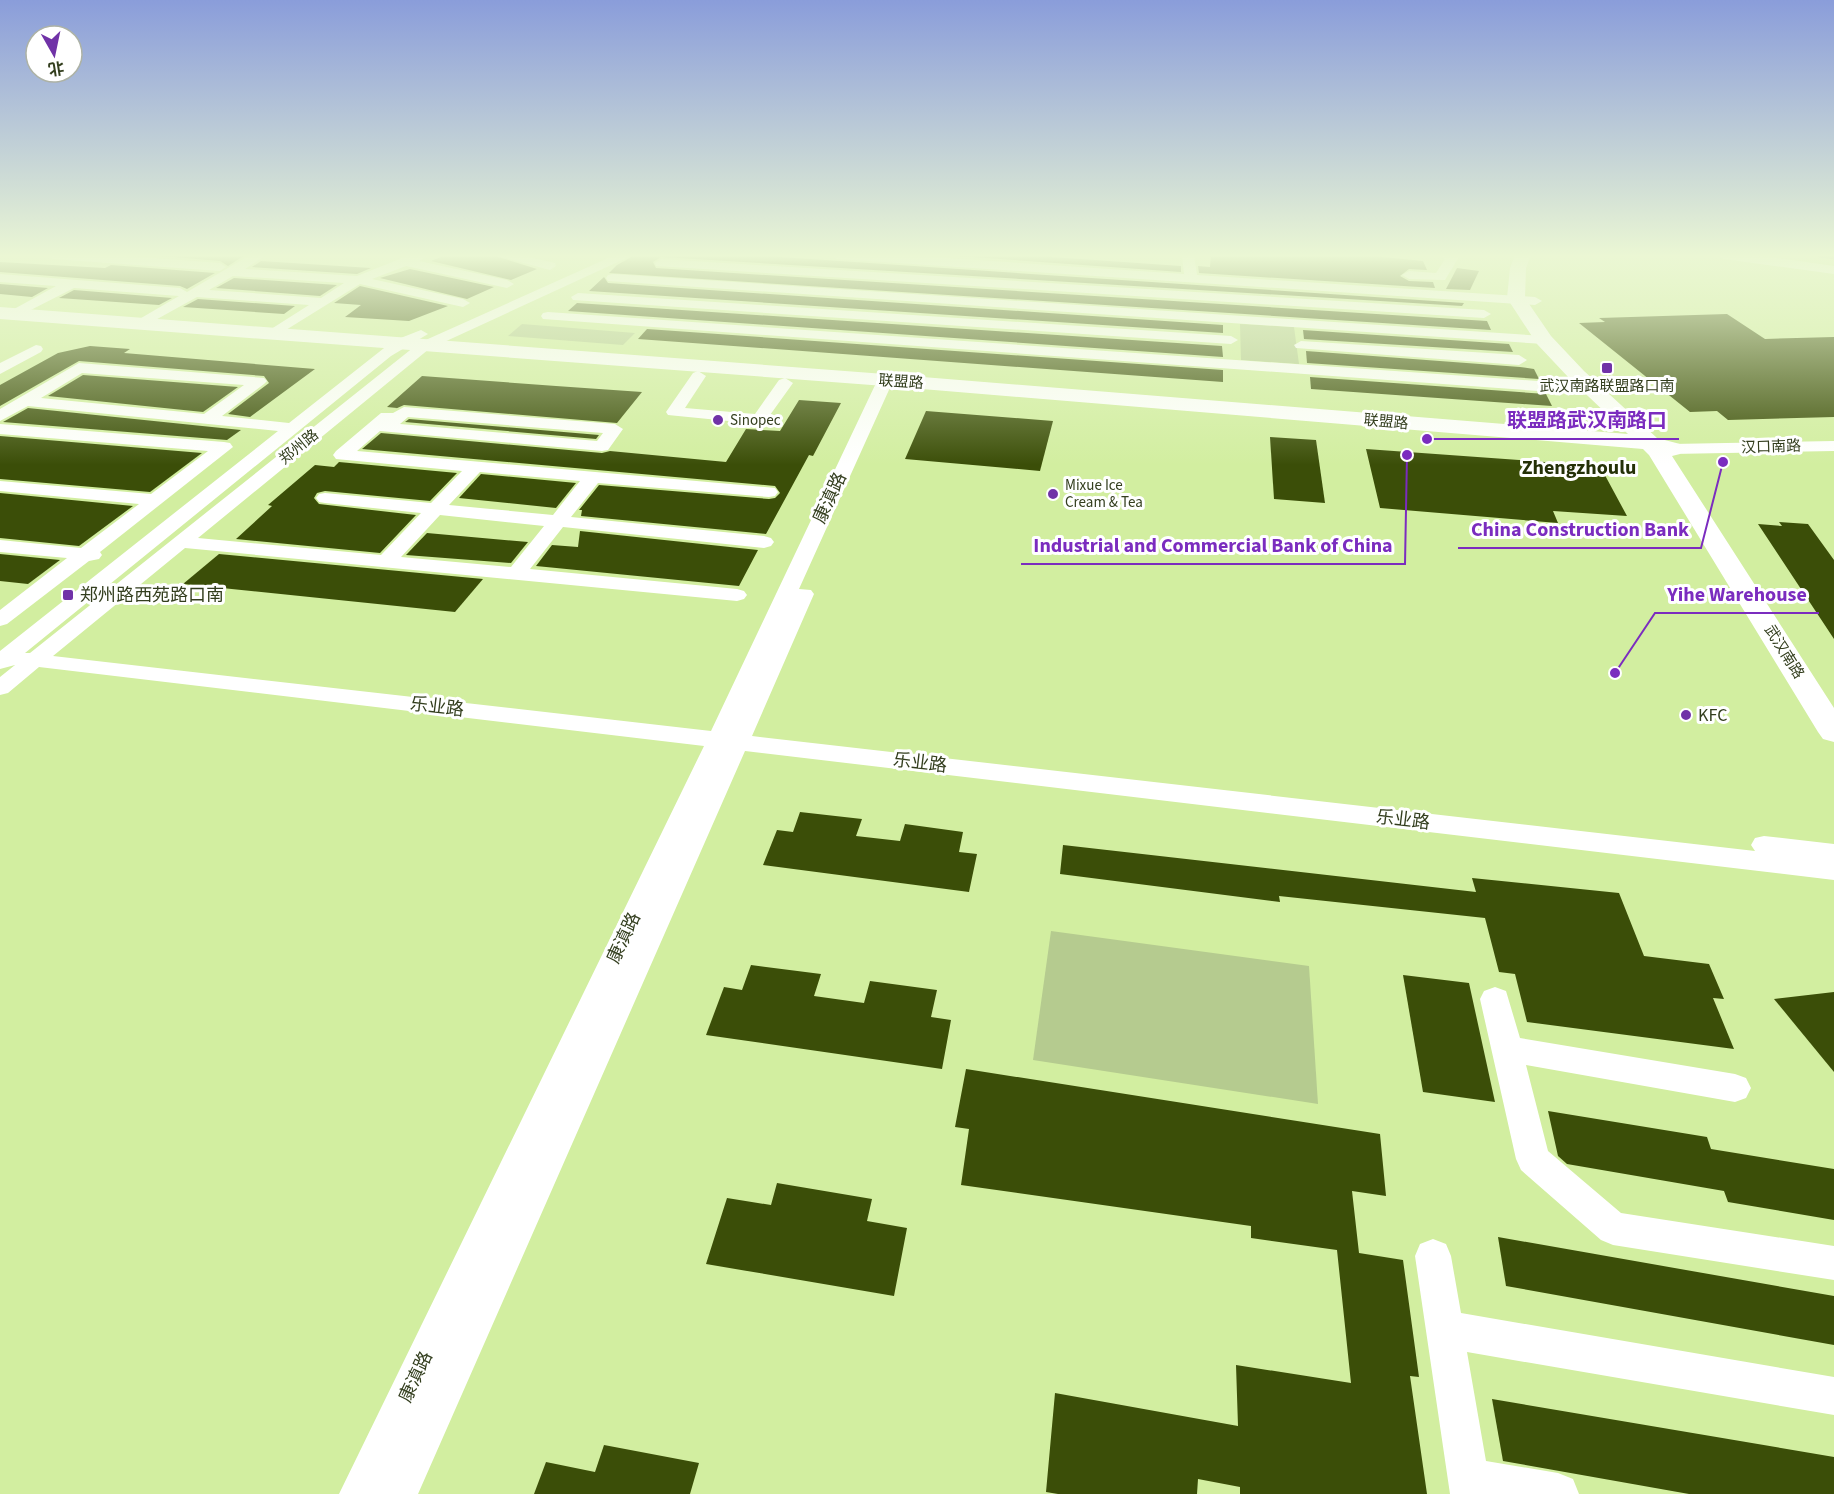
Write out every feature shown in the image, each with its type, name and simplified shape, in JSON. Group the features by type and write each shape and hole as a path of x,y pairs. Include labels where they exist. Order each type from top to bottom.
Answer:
{"main road":[{"name":"联盟路","path":"98,325 698,376 785,382 890,385"},
{"name":"联盟路","path":"151,325 273,334 405,350 890,385 1660,447"},
{"name":"武汉南路","path":"1537,325 1544,340 1577,375 1696,479 1834,698"},
{"name":"武汉南路","path":"1546,325 1660,447 1834,732"}],"street":[{"path":"273,334 288,325"},
{"name":"郑州路","path":"0,688 22,654 127,559 293,428 405,350 457,325"},
{"name":"郑州路","path":"22,654 180,542 344,411 405,350 464,325"},
{"path":"674,325 1552,387"},
{"path":"794,333 800,325"},
{"path":"997,325 1231,340"},
{"path":"1230,325 1233,364"},
{"path":"1297,325 1306,369"},
{"path":"1308,325 1544,340"},
{"path":"1009,348 1016,326"},
{"path":"1301,345 1520,360"},
{"path":"0,369 36,349 9,347"},
{"path":"0,416 79,368 259,381 206,420"},
{"path":"698,376 674,412 759,419 785,382"},
{"name":"康滇路","path":"397,1494 732,734 890,385"},
{"path":"25,401 293,428"},
{"path":"344,411 393,416"},
{"path":"393,416 386,428 602,446 615,429 404,412 393,416 342,455 769,492"},
{"path":"0,429 224,447 85,554 5,611"},
{"name":"汉口南路","path":"1660,447 1834,446"},
{"path":"386,561 475,467"},
{"path":"516,574 593,477"},
{"path":"0,486 155,500"},
{"path":"325,498 764,542"},
{"path":"180,542 737,595"},
{"path":"0,546 127,559"},
{"name":"乐业路","path":"22,654 732,734 1834,853"},
{"name":"康滇路","path":"360,1494 732,734"},
{"name":"乐业路","path":"732,734 1834,870"},
{"path":"1495,999 1533,1159 1612,1228 1834,1263"},
{"path":"1507,1049 1735,1088"},
{"path":"1433,1256 1469,1486 1557,1494"},
{"path":"1445,1329 1834,1396"}],"green space":[{"path":"521,325 635,333 623,345 508,336"},
{"path":"1240,325 1294,327 1299,364 1241,360"},
{"path":"1051,931 1309,966 1318,1104 1033,1060"}],"building":[{"path":"763,325 903,325 1222,346 1223,357"},
{"path":"1098,325 1219,325 1223,325 1223,333"},
{"path":"1409,325 1489,325 1491,330"},
{"path":"1581,325 1743,325 1765,339 1834,337 1834,417 1728,420 1717,411 1690,412"},
{"path":"647,329 1223,370 1223,382 638,339"},
{"path":"1303,330 1509,344 1513,352 1304,339"},
{"path":"90,346 130,349 124,353 315,369 250,417 228,414 269,383 264,376 79,361 0,406 0,385 58,353"},
{"path":"1306,351 1520,367 1534,369 1539,379 1307,363"},
{"path":"83,375 238,387 203,412 48,396"},
{"path":"422,376 642,392 617,423 404,405 395,409 397,408 387,407"},
{"path":"1310,377 1546,394 1552,406 1311,389"},
{"path":"799,400 841,403 813,456 809,455 766,534 581,516 582,510 579,510 599,485 769,499 775,498 780,493 775,486 362,449 381,433 726,462 746,429 780,431"},
{"path":"28,408 241,430 227,440 3,422"},
{"path":"926,411 1053,421 1040,471 905,459"},
{"path":"409,419 599,435 596,439 405,422"},
{"path":"0,436 202,453 150,492 0,479"},
{"path":"1270,437 1316,440 1325,503 1274,499"},
{"path":"1366,449 1600,466 1627,516 1553,511 1558,523 1380,508"},
{"path":"339,462 457,473 430,501 325,491 317,493 314,498 319,504 416,515 380,553 236,539 272,506 268,505 315,465 334,467"},
{"path":"481,474 576,483 556,508 459,498"},
{"path":"0,493 133,506 79,546 0,538"},
{"path":"1779,522 1808,524 1834,560 1834,639 1758,524 1782,526"},
{"path":"580,531 758,550 739,586 536,566 552,545 578,547"},
{"path":"427,533 528,542 511,563 406,555"},
{"path":"0,554 60,560 28,584 0,581"},
{"path":"219,554 483,579 455,612 183,584"},
{"path":"800,812 862,819 856,836 900,841 905,824 963,832 959,852 977,854 969,892 763,865 777,830 793,832"},
{"path":"1063,845 1476,892 1472,878 1619,893 1644,956 1709,964 1724,999 1713,998 1734,1049 1527,1022 1515,974 1499,972 1485,918 1279,896 1280,902 1060,874"},
{"path":"751,965 821,974 814,996 864,1003 870,981 937,990 931,1017 951,1020 942,1069 706,1035 724,987 742,990"},
{"path":"1403,975 1469,983 1495,1102 1423,1092"},
{"path":"1834,992 1834,1072 1774,999"},
{"path":"966,1069 1380,1134 1386,1196 1352,1191 1359,1253 1403,1260 1419,1377 1410,1376 1427,1494 1240,1494 1240,1487 1198,1479 1197,1494 1058,1494 1046,1492 1055,1393 1238,1426 1236,1365 1351,1383 1337,1250 1251,1238 1251,1226 961,1185 969,1129 955,1127"},
{"path":"1548,1111 1707,1137 1711,1149 1834,1169 1834,1220 1728,1202 1724,1191 1567,1164 1558,1156"},
{"path":"777,1183 872,1199 867,1221 907,1228 894,1296 706,1264 727,1198 771,1205"},
{"path":"1498,1237 1834,1296 1834,1345 1506,1286"},
{"path":"1492,1399 1834,1457 1834,1494 1689,1494 1503,1461"},
{"path":"604,1445 699,1463 690,1494 534,1494 546,1462 595,1472"}],"place":[{"name":"武汉南路联盟路口南","path":"1607,368"},
{"name":"Sinopec","path":"718,420"},
{"name":"联盟路武汉南路口","path":"1427,439"},
{"name":"Industrial and Commercial Bank of China","path":"1407,455"},
{"name":"China Construction Bank","path":"1723,462"},
{"name":"Mixue Ice Cream & Tea","path":"1053,494"},
{"name":"郑州路西苑路口南","path":"68,595"},
{"name":"Yihe Warehouse","path":"1615,673"},
{"name":"KFC","path":"1686,715"}],"district":[{"name":"Zhengzhoulu","path":"1579,468"}]}
